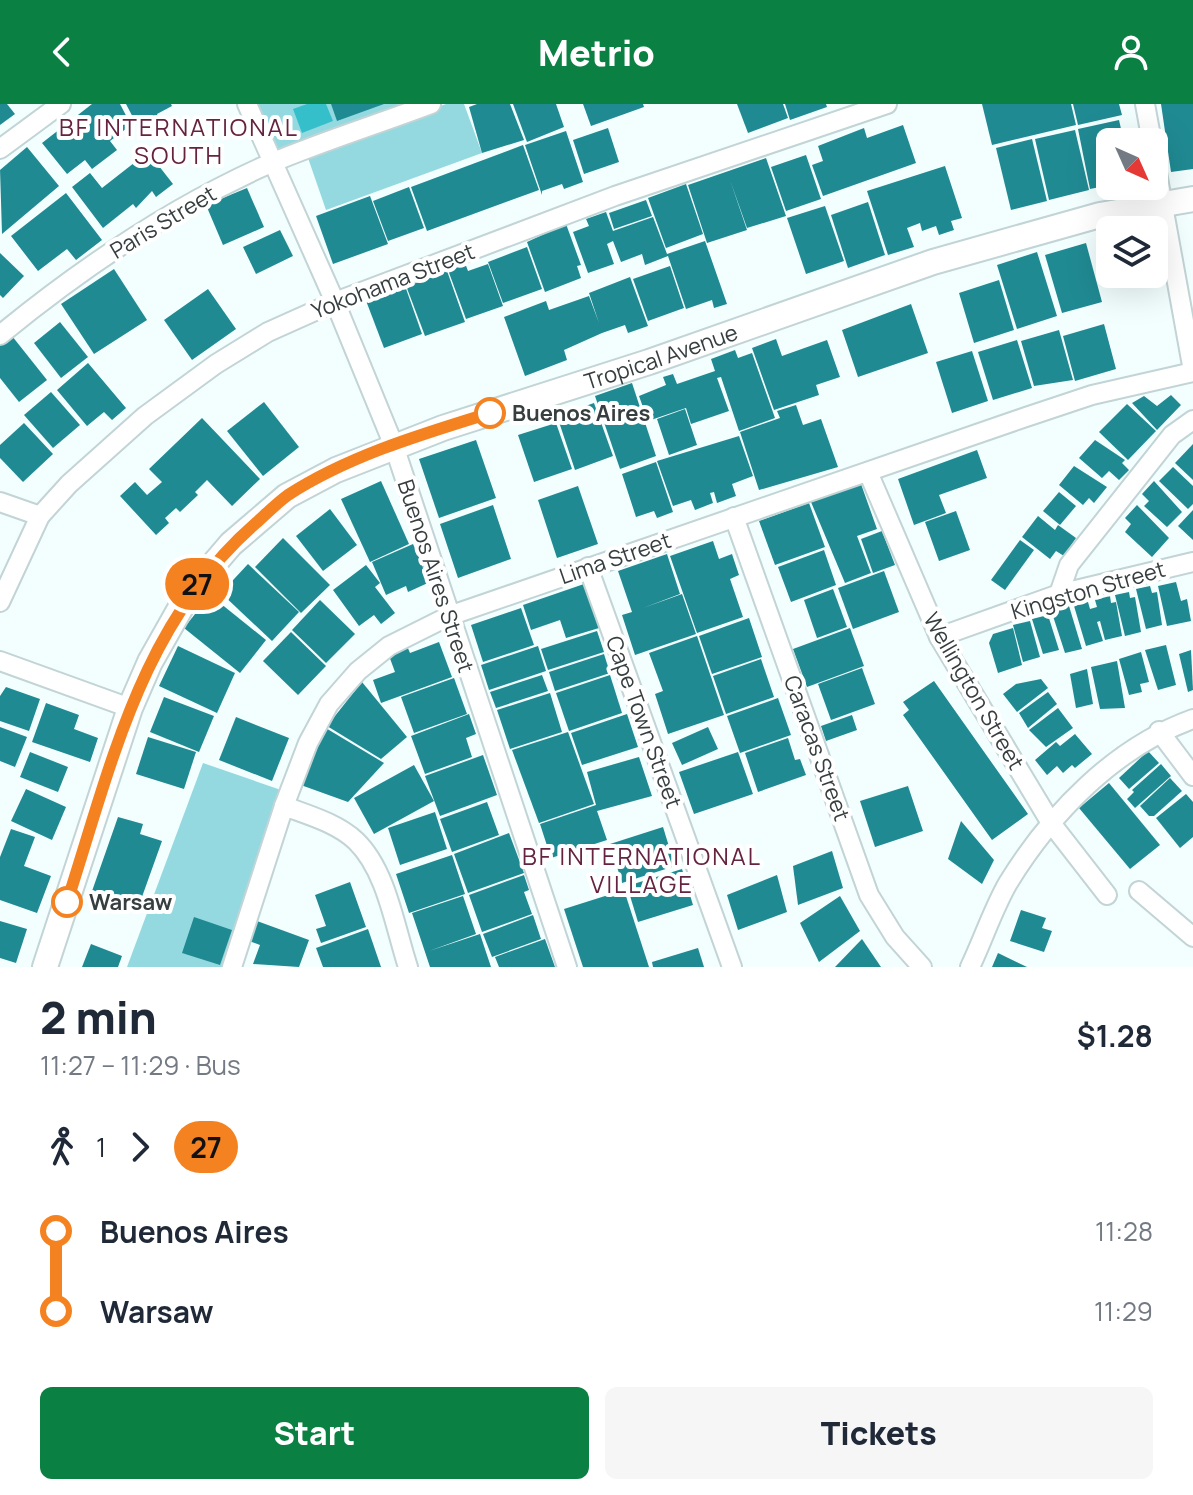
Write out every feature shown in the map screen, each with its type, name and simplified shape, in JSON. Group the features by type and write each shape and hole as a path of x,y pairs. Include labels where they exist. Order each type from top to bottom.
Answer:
{"street":[{"path":"0,149 61,104"},
{"name":"Buenos Aires Street","path":"247,104 335,302 394,446 567,967"},
{"name":"Paris Street","path":"0,335 150,226 273,162 431,104"},
{"name":"Yokohama Street","path":"0,602 40,516 107,448 216,364 268,332 335,302 615,196 887,104"},
{"path":"1145,104 1149,128"},
{"name":"Tropical Avenue","path":"45,967 130,708 150,662 189,593 231,544 287,496 336,470 394,446 649,362 933,262 1086,219 1193,199"},
{"path":"1161,200 1193,371"},
{"name":"Lima Street","path":"232,967 284,806 308,743 338,693 358,671 389,646 449,616 734,517 1092,395 1193,371"},
{"path":"1059,594 1069,565 1172,435 1193,420"},
{"name":"Wellington Street","path":"868,472 939,637 1051,823 1107,895"},
{"path":"0,502 40,516"},
{"name":"Caracas Street","path":"734,517 869,895 895,937 922,967"},
{"name":"Kingston Street","path":"939,637 1059,594 1193,562"},
{"name":"Cape Town Street","path":"588,567 732,967"},
{"path":"0,661 130,708"},
{"path":"970,967 1008,884 1051,823 1103,771 1159,731 1193,719"},
{"path":"1159,731 1193,776"},
{"path":"284,806 337,827 355,840 369,857 408,967"},
{"path":"1139,891 1193,937"}],"shaded area":[{"path":"257,104 405,104 277,150"},
{"path":"307,104 326,104 333,121 302,133 293,109"},
{"path":"446,104 464,104 482,153 326,210 307,155"},
{"path":"203,763 281,790 223,967 127,967"}],"building":[{"path":"0,104 7,104 15,114 0,125"},
{"path":"92,104 120,104 131,125 110,141 117,150 92,169 85,160 67,174 42,143"},
{"path":"126,104 172,106 157,114 159,119 139,129"},
{"path":"331,104 384,104 337,121"},
{"path":"477,104 510,104 524,140 482,153 469,107"},
{"path":"513,104 556,104 564,127 527,142"},
{"path":"583,104 643,104 644,107 591,126"},
{"path":"737,104 783,104 788,118 748,133"},
{"path":"785,104 826,104 827,107 790,120"},
{"path":"982,104 1071,104 1076,125 992,145"},
{"path":"1073,104 1119,104 1122,115 1078,125"},
{"path":"1161,104 1193,104 1193,169 1171,172 1168,128 1165,128"},
{"path":"1119,120 1121,128 1096,128 1096,188 1090,189 1078,129"},
{"path":"903,125 916,163 823,196 812,165 823,161 818,146 864,128 867,138"},
{"path":"608,128 619,162 584,174 573,140"},
{"path":"1075,130 1089,190 1049,200 1035,139"},
{"path":"566,131 583,182 564,189 562,184 542,191 542,195 525,145"},
{"path":"1032,139 1047,201 1011,210 996,148"},
{"path":"523,145 539,190 427,231 411,187"},
{"path":"27,147 59,186 2,234 0,170"},
{"path":"148,152 173,184 156,197 152,191 136,208 133,204 103,228 72,187 90,173 102,188"},
{"path":"806,155 821,199 786,211 771,167"},
{"path":"766,158 786,216 747,228 730,180 747,230 707,243 688,185"},
{"path":"945,166 962,218 951,221 954,230 939,235 936,226 922,231 920,223 907,228 914,247 888,255 867,191"},
{"path":"686,184 703,234 666,248 648,198"},
{"path":"409,187 424,228 388,241 373,201"},
{"path":"247,188 264,227 223,245 206,205"},
{"path":"66,193 102,240 76,260 67,249 38,271 11,236"},
{"path":"370,196 388,244 333,264 316,216"},
{"path":"646,200 652,216 614,229 609,213"},
{"path":"868,202 885,255 848,268 831,215"},
{"path":"825,206 844,261 806,274 787,218"},
{"path":"606,212 613,231 653,217 667,254 705,241 727,304 714,308 712,300 686,309 668,256 645,265 642,254 621,262 613,241 607,244 614,264 588,273 573,232 589,226 586,219"},
{"path":"566,224 581,265 577,266 581,278 545,292 527,242"},
{"path":"280,230 293,256 256,274 243,247"},
{"path":"1086,243 1102,302 1062,313 1045,255"},
{"path":"527,247 542,289 503,303 488,262"},
{"path":"1037,252 1057,316 1017,329 997,265"},
{"path":"0,253 24,276 3,298 0,295"},
{"path":"465,263 468,271 488,264 503,306 466,319 448,270"},
{"path":"670,266 684,308 648,321 633,279"},
{"path":"446,268 465,322 425,336 405,283"},
{"path":"114,269 147,320 94,354 61,304"},
{"path":"630,277 648,326 628,333 625,325 602,333 564,350 567,360 525,376 504,317 546,301 549,310 589,296 599,323 589,293"},
{"path":"999,280 1014,330 974,343 959,293"},
{"path":"404,283 422,334 384,348 365,298"},
{"path":"208,289 236,329 192,360 164,320"},
{"path":"911,304 928,353 858,377 842,330"},
{"path":"60,322 88,357 61,378 34,343"},
{"path":"1104,324 1116,369 1075,381 1063,336"},
{"path":"1059,330 1073,380 1034,386 1021,341"},
{"path":"12,336 47,380 19,402 0,378 0,345"},
{"path":"776,339 782,356 827,340 840,377 816,385 819,395 774,410 752,348"},
{"path":"1017,340 1032,388 993,400 978,352"},
{"path":"735,350 738,358 752,353 775,418 739,431 721,377 717,378 729,411 691,424 686,408 648,421 639,396 666,385 663,377 673,374 677,384 715,371 711,359"},
{"path":"972,351 988,401 952,413 936,362"},
{"path":"88,363 126,408 112,420 104,412 87,426 57,390"},
{"path":"632,383 656,456 620,469 595,396"},
{"path":"51,392 80,425 53,448 24,415"},
{"path":"1171,395 1181,405 1157,430 1132,403 1144,396 1157,406"},
{"path":"264,402 299,447 263,476 227,431"},
{"path":"594,403 613,456 575,470 557,416"},
{"path":"1127,404 1156,431 1128,460 1099,432"},
{"path":"796,405 803,425 821,419 838,467 759,490 740,432 780,418 777,411"},
{"path":"685,409 697,445 669,455 657,419"},
{"path":"202,418 260,479 232,506 207,480 195,492 198,495 180,512 176,508 165,518 169,523 156,535 120,496 135,482 147,495 162,482 149,469"},
{"path":"24,423 53,454 23,482 0,458 0,445"},
{"path":"556,423 572,469 534,482 518,435"},
{"path":"739,436 753,476 732,484 736,496 717,503 714,492 710,493 713,503 695,510 691,500 673,506 657,461"},
{"path":"476,440 496,498 439,518 419,459"},
{"path":"1095,440 1125,460 1122,463 1129,470 1119,480 1109,471 1102,478 1079,458"},
{"path":"1193,444 1193,480 1175,463"},
{"path":"977,450 987,478 939,495 946,513 914,525 898,479"},
{"path":"656,462 673,512 657,518 654,511 636,517 622,474"},
{"path":"1074,466 1107,487 1094,503 1089,498 1083,505 1059,485"},
{"path":"1173,467 1193,486 1193,504 1188,509 1159,481"},
{"path":"381,481 409,544 370,562 341,499"},
{"path":"1154,481 1182,512 1167,527 1144,506 1149,501 1142,494"},
{"path":"861,484 877,529 857,536 871,573 845,583 811,502"},
{"path":"578,486 598,544 557,558 538,500"},
{"path":"1059,492 1076,506 1060,525 1043,511"},
{"path":"809,503 825,547 775,565 759,521"},
{"path":"493,505 511,559 458,578 440,524"},
{"path":"1137,505 1169,538 1152,557 1125,532 1131,524 1125,518"},
{"path":"330,509 357,545 323,571 296,536"},
{"path":"1193,510 1193,540 1178,526"},
{"path":"956,511 970,550 939,561 925,522"},
{"path":"1038,516 1055,530 1058,525 1076,538 1064,556 1056,551 1050,559 1022,537"},
{"path":"882,531 895,565 873,573 861,539"},
{"path":"283,538 330,585 301,613 255,567"},
{"path":"1020,540 1034,550 1005,590 991,580"},
{"path":"713,541 719,559 732,554 739,575 730,579 743,617 697,633 670,556"},
{"path":"413,544 430,582 408,592 406,586 386,595 372,562"},
{"path":"824,550 836,585 791,602 778,567"},
{"path":"667,554 680,594 643,608 682,594 696,634 635,655 622,615 632,612 618,571"},
{"path":"248,564 299,612 272,641 221,593"},
{"path":"366,565 380,583 375,587 395,613 381,624 374,615 359,626 333,590"},
{"path":"884,571 899,612 853,629 838,588"},
{"path":"1176,582 1181,601 1187,599 1191,621 1167,626 1158,586"},
{"path":"584,584 599,628 566,638 560,620 531,630 523,605"},
{"path":"1150,586 1152,593 1157,592 1162,625 1146,629 1136,589"},
{"path":"833,589 847,627 817,638 804,600"},
{"path":"1129,592 1130,598 1135,597 1141,632 1125,636 1115,595"},
{"path":"210,595 266,640 240,673 184,628"},
{"path":"1110,596 1111,603 1116,602 1122,636 1105,640 1100,621 1097,622 1103,641 1086,646 1074,606 1088,602 1090,609 1097,607 1095,600"},
{"path":"320,600 355,634 326,663 292,630"},
{"path":"1069,606 1082,649 1065,653 1051,610"},
{"path":"521,608 534,645 483,662 471,625"},
{"path":"1048,615 1059,650 1043,654 1032,619"},
{"path":"749,618 762,657 712,674 699,636"},
{"path":"1030,621 1040,657 1023,662 1013,625"},
{"path":"850,628 864,666 807,687 793,649"},
{"path":"1013,628 1022,665 998,673 989,643 993,634"},
{"path":"597,631 604,652 548,670 541,649"},
{"path":"291,632 326,666 298,695 263,661"},
{"path":"697,636 724,715 668,734 655,694 663,691 649,653"},
{"path":"439,642 452,677 381,703 373,680 395,672 388,653 407,646 410,653"},
{"path":"1166,645 1176,685 1158,690 1145,650"},
{"path":"178,646 235,673 217,713 159,686"},
{"path":"538,646 546,671 489,690 481,665"},
{"path":"1191,650 1193,690 1188,692 1179,654"},
{"path":"1141,652 1149,682 1140,684 1142,692 1129,695 1119,659"},
{"path":"604,654 610,673 555,691 549,672"},
{"path":"761,659 774,697 726,714 713,676"},
{"path":"1117,661 1125,708 1100,709 1091,667"},
{"path":"862,668 875,704 831,720 818,684"},
{"path":"1087,669 1093,704 1076,708 1070,674"},
{"path":"542,675 548,691 496,708 490,692"},
{"path":"610,675 622,713 569,731 556,693"},
{"path":"454,678 467,714 414,733 401,697"},
{"path":"1041,679 1048,688 1017,712 1003,694 1016,684"},
{"path":"934,681 1028,814 992,840 903,715 909,710 903,702"},
{"path":"362,682 407,737 381,759 327,726"},
{"path":"6,687 40,699 29,731 0,721 0,696"},
{"path":"1048,692 1057,704 1028,728 1019,713"},
{"path":"550,693 562,732 510,749 497,710"},
{"path":"164,697 214,716 199,752 150,732"},
{"path":"778,698 791,735 740,753 727,716"},
{"path":"46,703 79,715 74,729 98,738 90,762 32,742"},
{"path":"1058,708 1073,728 1046,747 1029,730"},
{"path":"469,714 476,734 466,738 472,757 425,774 411,736"},
{"path":"627,714 638,747 582,765 571,733"},
{"path":"852,715 857,730 826,741 821,726"},
{"path":"236,717 289,738 272,781 219,760"},
{"path":"0,727 27,737 15,767 0,761"},
{"path":"324,727 384,763 348,802 298,784"},
{"path":"708,727 718,749 682,765 672,743"},
{"path":"568,732 594,804 539,823 512,750"},
{"path":"1075,734 1092,754 1075,768 1072,765 1063,773 1057,766 1047,775 1035,760 1056,742 1060,746"},
{"path":"148,737 196,752 184,789 136,774"},
{"path":"788,738 795,760 800,759 806,775 758,792 745,753"},
{"path":"1148,751 1159,763 1129,789 1119,778"},
{"path":"30,752 68,767 58,792 20,777"},
{"path":"738,752 753,794 694,814 679,772"},
{"path":"483,755 497,795 440,816 425,776"},
{"path":"639,757 652,796 597,811 607,840 551,858 540,824 596,805 587,772"},
{"path":"1161,764 1171,776 1135,808 1127,799 1134,792 1132,790"},
{"path":"414,765 434,801 374,834 354,798"},
{"path":"1170,778 1182,791 1154,816 1149,816 1140,806"},
{"path":"1109,783 1160,845 1130,869 1079,808"},
{"path":"908,786 923,831 875,847 860,801"},
{"path":"26,789 66,807 52,840 11,821"},
{"path":"1186,794 1193,802 1193,837 1180,848 1156,818"},
{"path":"487,802 499,835 452,852 440,819"},
{"path":"435,812 447,849 400,865 388,828"},
{"path":"118,817 143,824 140,834 162,841 138,908 91,894"},
{"path":"961,821 994,860 982,884 948,859"},
{"path":"663,827 675,866 622,883 610,844"},
{"path":"11,829 35,837 24,866 51,876 37,913 0,900 0,857"},
{"path":"509,833 524,873 468,893 454,854"},
{"path":"832,851 843,888 798,905 793,866"},
{"path":"452,855 465,894 409,913 396,874"},
{"path":"682,869 693,905 638,922 627,886"},
{"path":"524,875 529,890 524,892 532,914 482,932 469,895"},
{"path":"777,875 787,912 738,930 727,895"},
{"path":"350,882 366,927 321,943 316,929 326,926 315,895"},
{"path":"624,890 649,967 583,967 564,909"},
{"path":"463,896 476,934 429,951 480,934 491,967 430,967 412,913"},
{"path":"840,896 860,931 819,962 800,923"},
{"path":"1021,910 1046,918 1042,928 1052,931 1044,952 1010,941"},
{"path":"533,915 541,939 492,957 483,934"},
{"path":"194,917 232,930 220,965 182,953"},
{"path":"0,921 27,929 16,963 0,958"},
{"path":"257,921 309,940 299,967 253,964 260,945 249,941"},
{"path":"368,929 381,967 323,967 316,948"},
{"path":"545,939 555,967 499,967 495,957"},
{"path":"862,939 881,967 835,967"},
{"path":"91,944 122,956 118,967 82,967"},
{"path":"698,948 704,967 653,967 652,962"},
{"path":"998,953 1027,967 992,967"}],"bus line":[{"name":"27","path":"67,902 130,708 150,662 189,593 231,544 287,496 336,470 490,413"}],"place":[{"name":"Buenos Aires","path":"490,413"},
{"name":"Warsaw","path":"67,902"}],"district":[{"name":"BF INTERNATIONAL SOUTH","path":"179,140"},
{"name":"BF INTERNATIONAL VILLAGE","path":"642,869"}]}
